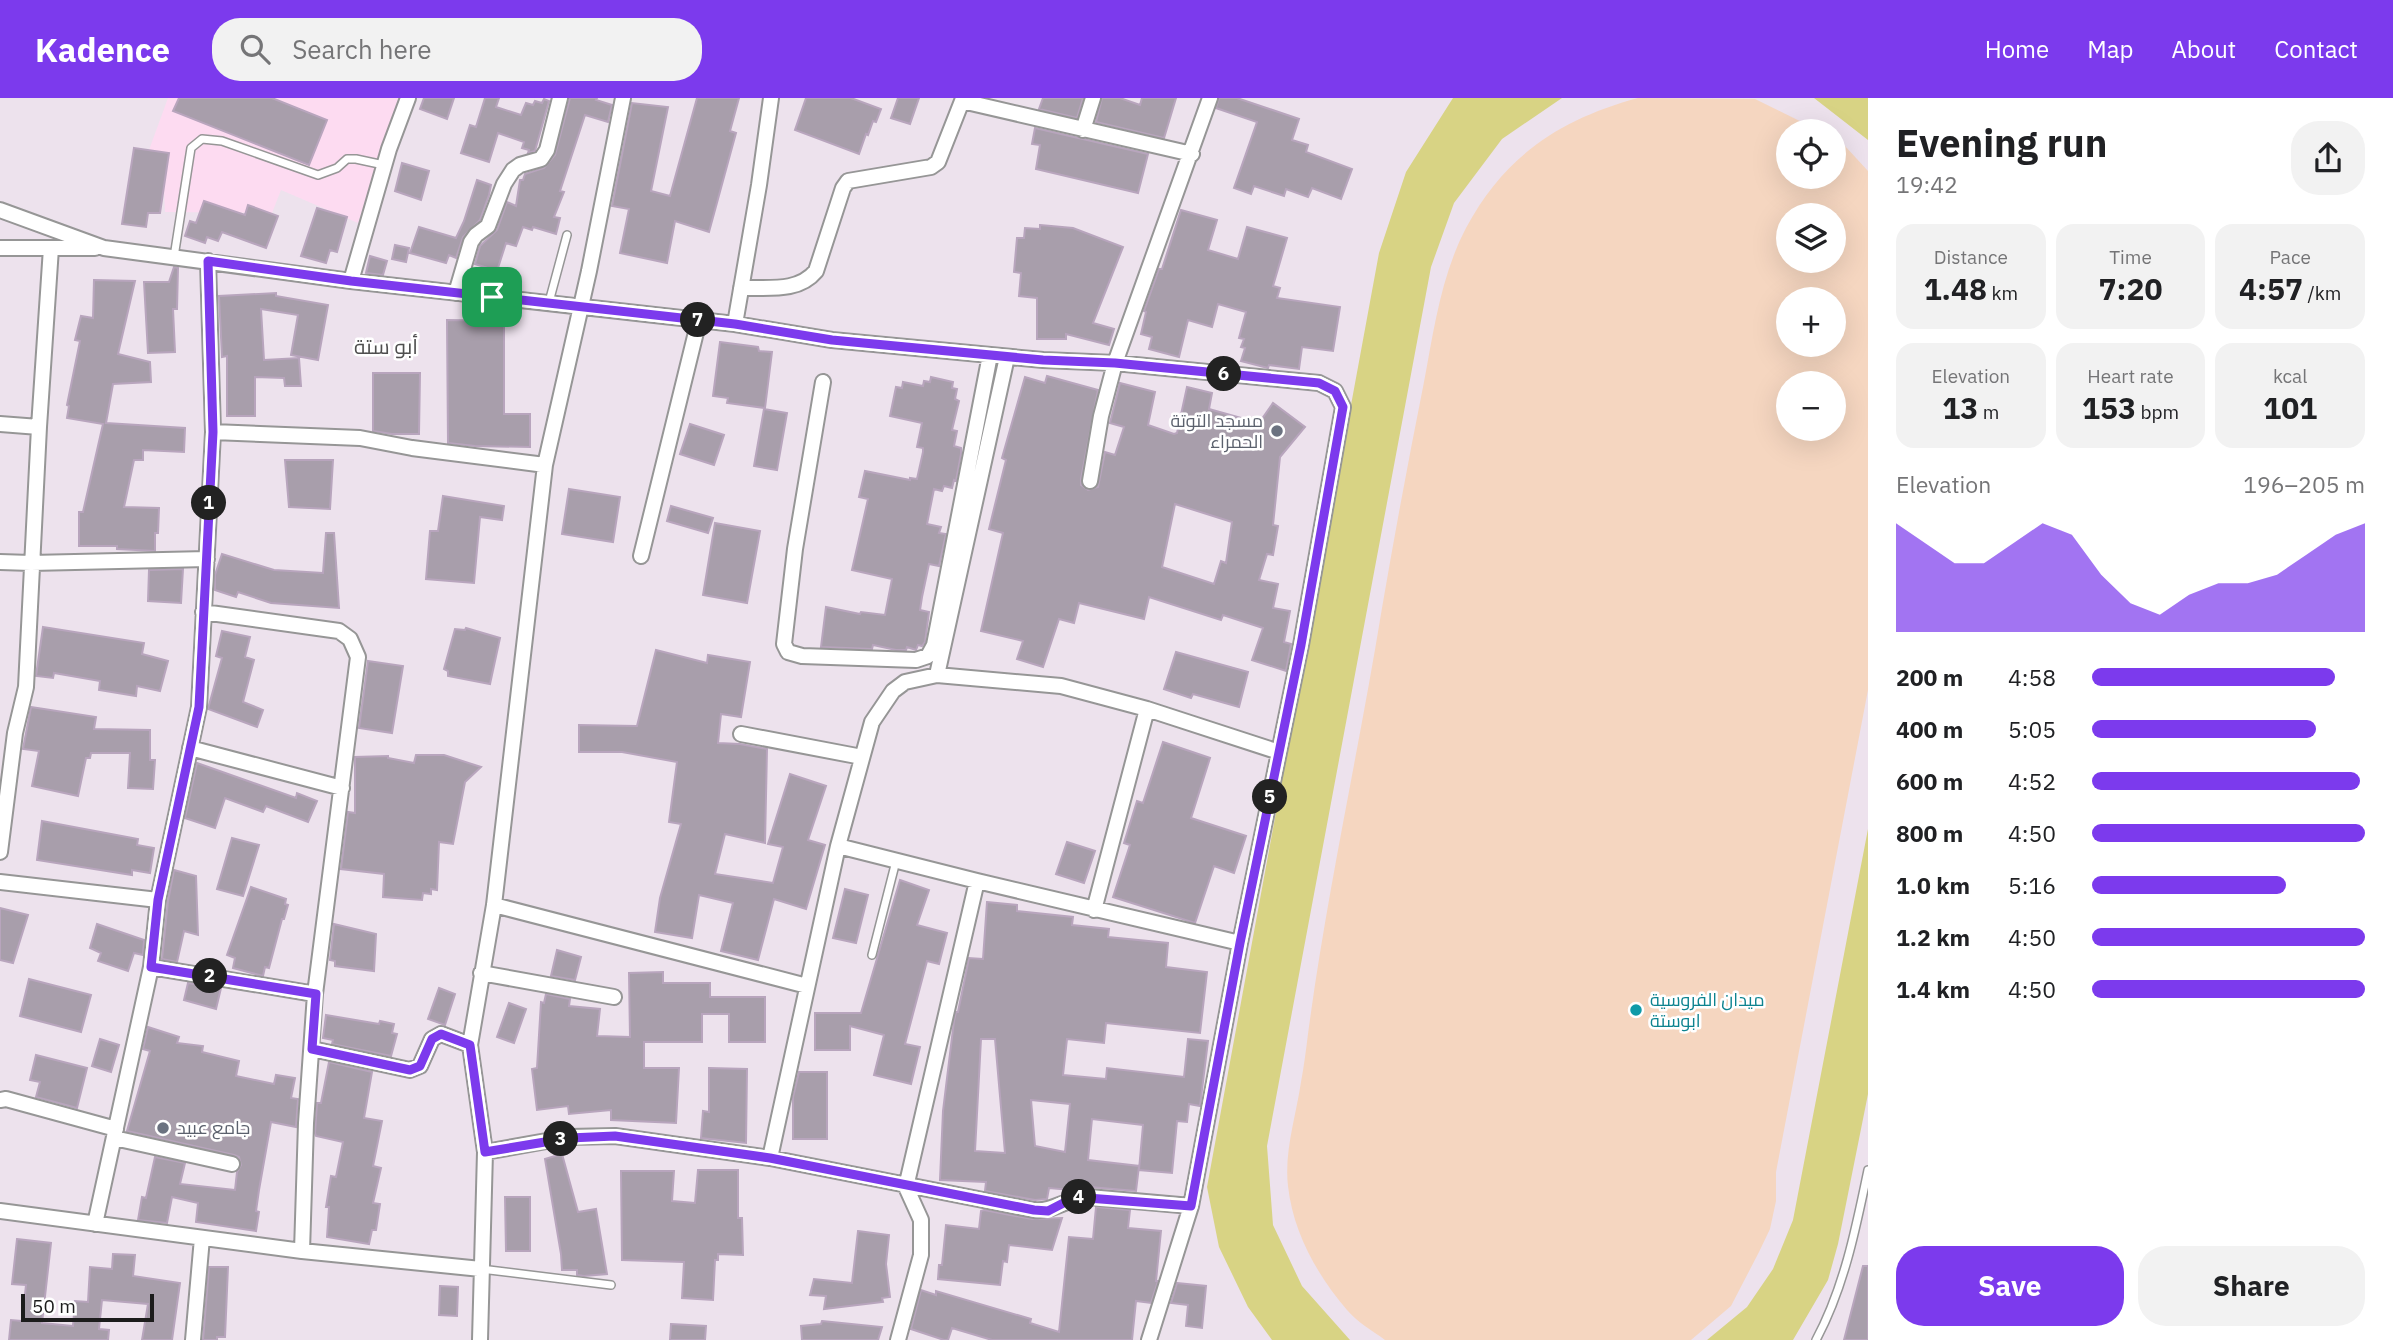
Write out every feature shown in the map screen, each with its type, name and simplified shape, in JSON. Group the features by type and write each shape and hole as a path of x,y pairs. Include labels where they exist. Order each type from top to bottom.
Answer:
{"street":[{"path":"351,281 384,166 408,98"},
{"path":"456,293 471,242 488,226 513,170 524,163 541,159 547,150 561,98"},
{"path":"480,1340 485,1152 470,1045 494,905 545,465 589,271 623,98"},
{"path":"735,324 771,98"},
{"path":"1083,130 1093,98"},
{"path":"1090,481 1101,416 1115,363 1192,154 1209,98"},
{"path":"741,288 796,287 809,280 816,271 843,188 848,181 931,167 938,162 962,99 1192,154"},
{"path":"0,209 104,248"},
{"path":"0,248 104,248 351,281 735,324 832,340 1319,383 1335,391 1343,407 1301,645 1240,943 1191,1206 1149,1340"},
{"path":"0,852 15,733 26,687 51,248"},
{"path":"95,1224 151,967 158,900 199,707 213,432 208,261"},
{"path":"641,556 699,320"},
{"path":"823,382 795,549 784,645 788,652 802,656 916,660 928,656 934,645 990,355"},
{"path":"937,675 1007,357"},
{"path":"0,424 39,427"},
{"path":"213,432 360,438 412,448 545,465"},
{"path":"0,562 207,559"},
{"path":"203,612 332,630 350,639 358,657 316,994 306,1123 302,1251"},
{"path":"770,1158 838,846 872,722 893,691 905,682 937,675 1061,686 1147,709 1279,752"},
{"path":"1094,910 1147,709"},
{"path":"741,734 862,757"},
{"path":"190,748 341,788"},
{"path":"838,846 1094,910 1240,943"},
{"path":"898,1340 921,1255 921,1220 906,1187 977,881"},
{"path":"0,882 158,900"},
{"path":"494,905 807,986"},
{"path":"151,967 316,994"},
{"path":"481,973 614,997"},
{"path":"312,1049 410,1070 420,1066 432,1039 441,1034 470,1045"},
{"path":"0,1100 6,1099 115,1133 232,1164"},
{"path":"485,1152 569,1138 615,1136 770,1158 906,1187 1041,1211 1048,1211 1075,1197 1191,1206"},
{"path":"0,1211 302,1251 481,1269"},
{"path":"193,1340 202,1238"}],"lane":[{"path":"174,257 191,148 202,139 222,141 318,175 337,168 347,159 384,166"},
{"path":"549,302 567,235"},
{"path":"873,955 896,860"},
{"path":"1816,1340 1831,1307 1853,1239 1868,1171"},
{"path":"481,1269 611,1285"}],"shaded area":[{"path":"168,98 398,98 358,223 281,190 272,213 165,212 164,189 169,153 149,150"},
{"path":"1453,98 1562,98 1502,139 1454,203 1431,267 1267,1146 1273,1225 1302,1286 1350,1340 1272,1340 1248,1307 1219,1247 1207,1187 1379,253 1406,172"},
{"path":"1638,98 1755,99 1796,119 1776,119 1776,189 1846,189 1846,147 1868,171 1868,690 1776,1172 1776,1201 1770,1229 1731,1306 1691,1340 1385,1340 1351,1314 1316,1268 1295,1220 1288,1186 1289,1147 1324,927 1431,342 1450,265 1466,228 1498,180 1517,160 1538,144 1584,117"},
{"path":"1814,98 1868,98 1868,140 1846,123 1846,119 1841,119"},
{"path":"1868,829 1868,1094 1838,1244 1828,1280 1793,1340 1707,1340 1747,1307 1773,1269 1793,1220"}],"building":[{"path":"179,98 272,98 327,120 309,165 173,111"},
{"path":"424,98 454,98 447,119 420,109"},
{"path":"485,98 499,98 496,107 521,115 526,103 533,105 535,101 549,101 535,151 528,153 529,150 522,148 524,142 498,133 489,162 461,153 470,125 476,127"},
{"path":"570,98 597,98 596,100 612,105 608,122 585,115 560,191 564,192 554,217 560,218 556,234 523,227 516,246 506,243 497,271 475,264 480,246 497,230 507,202 516,206 520,180 523,180 525,174 544,168 555,155"},
{"path":"697,98 739,98 730,131 736,133 709,232 675,221 667,263 620,253 629,209 612,206 632,103 668,107 651,191 670,196"},
{"path":"806,98 851,98 881,109 876,122 873,121 868,135 866,134 859,154 795,130"},
{"path":"898,98 919,98 910,124 891,118"},
{"path":"1043,98 1083,98 1077,118 1039,109"},
{"path":"1102,98 1120,98 1140,105 1142,98 1176,98 1164,138 1096,122"},
{"path":"1219,98 1237,98 1299,119 1292,140 1308,145 1306,152 1352,169 1341,199 1312,188 1308,197 1286,189 1284,196 1254,186 1251,194 1234,188 1257,122 1216,108"},
{"path":"1035,128 1148,154 1138,193 1036,169 1040,145 1032,144"},
{"path":"134,148 169,153 160,213 148,213 146,227 122,224"},
{"path":"402,163 429,171 421,200 395,191"},
{"path":"477,180 491,185 489,195 480,220 463,237 456,258 449,255 446,263 410,253 419,227 456,238"},
{"path":"204,201 245,215 248,205 278,216 266,248 222,232 218,241 207,237 205,243 185,236 190,221 196,223"},
{"path":"317,208 347,217 337,252 330,250 326,263 301,256"},
{"path":"1181,210 1217,220 1208,250 1238,259 1247,227 1287,238 1273,286 1280,288 1277,298 1340,307 1333,351 1302,347 1299,369 1269,365 1268,368 1241,361 1245,348 1241,347 1244,339 1239,338 1246,312 1218,304 1212,327 1188,320 1179,357 1149,349 1152,337 1141,334 1146,312 1144,311 1159,269 1162,269"},
{"path":"1040,225 1073,228 1123,247 1093,323 1114,329 1109,345 1066,334 1066,339 1037,339 1037,298 1019,296 1021,273 1014,272 1017,238 1024,238 1025,228 1040,229"},
{"path":"395,245 409,248 406,262 392,259"},
{"path":"370,256 387,261 383,275 366,273"},
{"path":"174,267 178,268 177,309 173,309 175,352 148,353 144,282 169,282"},
{"path":"94,280 135,281 118,354 150,362 151,382 113,384 106,423 185,428 184,452 143,450 143,460 134,460 124,507 159,508 155,551 117,549 117,546 79,546 79,512 83,512 103,424 67,418 67,405 80,341 75,340 81,316 93,318"},
{"path":"276,293 276,296 328,305 318,360 291,355 298,315 261,309 264,360 299,358 301,386 285,386 284,378 255,377 255,416 227,416 227,356 222,357 219,296"},
{"path":"447,320 504,321 504,414 530,414 530,447 448,443"},
{"path":"720,342 758,347 759,351 772,352 765,408 727,403 728,398 713,396"},
{"path":"373,373 420,373 419,434 373,431"},
{"path":"1047,376 1098,390 1081,479 1081,485 1088,490 1098,487 1105,452 1115,455 1124,427 1110,423 1120,383 1155,392 1148,425 1174,434 1177,433 1187,387 1212,393 1209,409 1259,423 1273,403 1305,427 1280,457 1273,525 1278,526 1273,555 1267,554 1259,580 1278,584 1273,608 1290,611 1284,642 1291,644 1286,671 1252,660 1263,628 1223,615 1221,620 1149,597 1144,619 1079,603 1074,623 1059,619 1043,667 1017,659 1023,641 981,631 1003,533 989,529 1006,460 1002,458 1025,377 1045,383","holes":["1175,504 1232,522 1226,563 1221,561 1214,584 1162,567"]},
{"path":"931,377 953,382 952,388 957,389 955,399 959,401 952,430 957,431 954,446 961,448 961,454 952,488 944,486 942,491 934,489 927,524 941,527 939,533 946,534 939,566 929,564 922,597 920,610 929,612 925,642 922,646 918,645 916,650 907,647 906,650 896,650 873,645 872,649 821,647 826,607 860,614 885,615 892,579 852,570 868,499 859,497 865,471 917,479 923,452 923,448 917,447 922,423 890,416 896,387 902,388 903,382 923,386 924,381 930,382"},
{"path":"764,409 787,413 777,470 754,466"},
{"path":"690,424 724,435 714,465 680,454"},
{"path":"285,460 333,460 330,509 289,507"},
{"path":"569,489 620,497 613,542 562,534"},
{"path":"443,496 504,506 502,520 480,517 474,583 426,579 430,531 438,531"},
{"path":"671,506 713,518 708,533 667,521"},
{"path":"715,523 760,531 747,603 703,595"},
{"path":"326,533 334,533 339,608 271,603 238,592 236,597 215,590 215,575 222,554 274,570 323,573"},
{"path":"183,569 181,603 148,601 149,570"},
{"path":"43,627 144,643 142,654 168,661 160,691 137,686 136,696 99,690 100,681 54,673 53,678 36,676"},
{"path":"466,628 500,638 490,684 448,676 448,671 444,669 455,629"},
{"path":"222,631 250,637 245,657 254,660 243,702 263,710 257,727 208,709 222,658 216,656"},
{"path":"656,650 707,663 708,655 750,662 741,717 721,714 718,743 767,749 765,843 725,834 715,874 773,883 783,847 768,844 790,774 826,786 808,840 825,845 806,909 774,899 758,960 721,951 733,903 699,895 692,938 655,932 660,898 681,824 669,822 677,762 622,752 579,752 579,725 637,726"},
{"path":"1176,652 1248,672 1239,707 1193,694 1191,698 1164,689"},
{"path":"368,661 403,666 392,733 359,728"},
{"path":"31,707 96,717 94,729 150,730 150,760 155,760 153,789 128,788 130,753 91,753 90,758 86,758 78,796 32,786 39,751 23,749"},
{"path":"1163,742 1210,758 1191,818 1246,836 1234,873 1214,866 1195,923 1113,897 1130,845 1124,843 1137,801 1143,803"},
{"path":"416,755 444,755 481,767 465,782 453,844 439,842 437,890 431,889 431,894 423,893 422,900 383,897 384,874 341,869 348,812 355,813 355,757 388,756 414,763"},
{"path":"197,763 296,798 297,793 317,801 308,822 266,806 263,812 225,798 215,828 185,818"},
{"path":"42,821 138,839 137,845 154,848 150,873 132,870 132,875 37,860"},
{"path":"232,838 259,845 243,896 217,889"},
{"path":"1067,842 1095,851 1084,883 1056,874"},
{"path":"174,870 196,876 198,935 184,931 177,962 162,959"},
{"path":"900,880 929,890 917,925 947,933 939,964 927,961 905,1044 920,1047 911,1084 874,1075 884,1035 850,1026 850,1050 815,1050 815,1013 861,1013"},
{"path":"251,887 286,899 285,904 288,905 269,968 265,967 263,976 233,968 235,958 227,955"},
{"path":"845,889 868,895 856,943 833,938"},
{"path":"987,902 1017,905 1017,911 1073,917 1072,925 1109,929 1108,937 1168,943 1166,967 1207,972 1200,1033 1106,1023 1104,1043 1067,1039 1063,1075 1106,1079 1107,1068 1184,1077 1188,1039 1208,1041 1200,1106 1189,1104 1187,1122 1177,1121 1172,1173 1139,1170 1143,1125 1092,1119 1088,1160 1139,1166 1136,1191 1090,1187 1071,1190 1049,1188 1047,1199 1035,1200 985,1191 986,1182 940,1180 943,1111 954,1021 969,958 983,959","holes":["981,1039 995,1039 1005,1153 975,1151","1031,1100 1070,1104 1065,1152 1035,1146"]},
{"path":"0,908 28,915 13,963 0,960"},
{"path":"97,924 144,940 143,955 134,953 128,971 98,961 101,953 90,948"},
{"path":"334,924 376,934 374,971 335,966 335,961 330,960"},
{"path":"557,950 581,957 575,980 551,976"},
{"path":"663,972 663,983 710,983 710,997 765,997 765,1042 729,1042 729,1014 702,1014 702,1042 644,1042 644,1068 679,1068 676,1123 611,1120 611,1110 569,1114 568,1106 537,1110 532,1069 537,1068 541,1002 544,1003 546,994 570,999 569,1006 600,1009 597,1036 630,1037 629,973"},
{"path":"29,979 91,995 81,1032 20,1016"},
{"path":"188,983 221,988 216,1009 184,1000"},
{"path":"439,988 455,994 445,1025 428,1019"},
{"path":"509,1003 526,1009 514,1043 497,1037"},
{"path":"326,1015 394,1024 392,1033 397,1034 391,1056 332,1044 333,1040 323,1038"},
{"path":"148,1027 179,1037 177,1043 203,1046 202,1052 239,1061 236,1076 274,1084 276,1075 295,1078 291,1098 298,1099 296,1127 271,1122 256,1211 259,1212 256,1231 196,1222 198,1203 172,1197 167,1223 138,1220 142,1197 146,1198 155,1157 185,1163 180,1184 235,1190 237,1172 241,1165 239,1157 234,1155 127,1131 150,1051 143,1049"},
{"path":"100,1039 119,1045 111,1072 92,1066"},
{"path":"36,1055 87,1068 77,1108 36,1097 40,1082 30,1080"},
{"path":"329,1062 372,1072 364,1118 382,1121 373,1166 381,1168 373,1203 380,1204 376,1230 372,1230 369,1244 327,1237 329,1207 326,1207 331,1176 336,1177 343,1142 316,1136 315,1133 317,1103 321,1103"},
{"path":"709,1068 747,1069 746,1143 701,1138 703,1111 709,1112"},
{"path":"799,1072 827,1072 827,1139 793,1139 793,1097"},
{"path":"562,1154 578,1212 596,1209 607,1274 584,1276 577,1275 577,1270 562,1270 545,1159"},
{"path":"698,1170 738,1170 738,1218 742,1218 743,1255 718,1254 718,1260 715,1260 713,1300 682,1298 684,1262 622,1260 621,1171 674,1171 672,1201 695,1203"},
{"path":"505,1197 530,1197 530,1251 506,1251"},
{"path":"1096,1207 1130,1210 1128,1228 1161,1231 1158,1281 1151,1303 1136,1301 1132,1340 992,1340 952,1328 948,1340 944,1340 911,1329 921,1290 936,1295 936,1291 1031,1319 1030,1323 1059,1332 1069,1237 1093,1239"},
{"path":"981,1211 1032,1219 1062,1218 1052,1250 1009,1245 1007,1262 1003,1261 1000,1285 938,1279 946,1225 979,1229"},
{"path":"858,1231 889,1235 886,1264 890,1297 882,1298 883,1302 824,1309 826,1296 810,1295 814,1279 852,1283"},
{"path":"17,1239 51,1243 42,1323 73,1326 75,1301 88,1302 90,1267 112,1269 113,1254 135,1255 133,1276 180,1283 172,1340 142,1340 148,1304 102,1300 99,1329 109,1330 108,1340 9,1340 11,1320 22,1321 26,1285 12,1284"},
{"path":"1863,1266 1868,1266 1868,1340 1844,1340"},
{"path":"209,1267 228,1267 225,1337 217,1337 217,1340 203,1340"},
{"path":"1177,1283 1206,1286 1202,1328 1186,1326 1188,1305 1171,1303"},
{"path":"440,1286 458,1287 457,1316 439,1315"},
{"path":"822,1321 882,1327 878,1340 802,1340 801,1326 821,1324"},
{"path":"671,1324 706,1326 705,1340 670,1340"}],"place":[{"name":"مسجد التوتة الحمراء","path":"1277,431"},
{"name":"ميدان الفروسية ابوستة","path":"1636,1010"},
{"name":"جامع عبيد","path":"163,1128"}],"district":[{"name":"أبو ستة","path":"386,347"}],"route":[{"path":"208,261 492,297 735,324 832,340 1319,383 1335,391 1340,397 1343,407 1301,645 1240,943 1191,1206 1075,1197 1048,1211 1034,1210 906,1187 770,1158 615,1136 569,1138 485,1152 470,1045 441,1034 432,1039 420,1066 410,1070 312,1049 316,994 151,967 158,900 199,707 213,432 208,261"}]}
